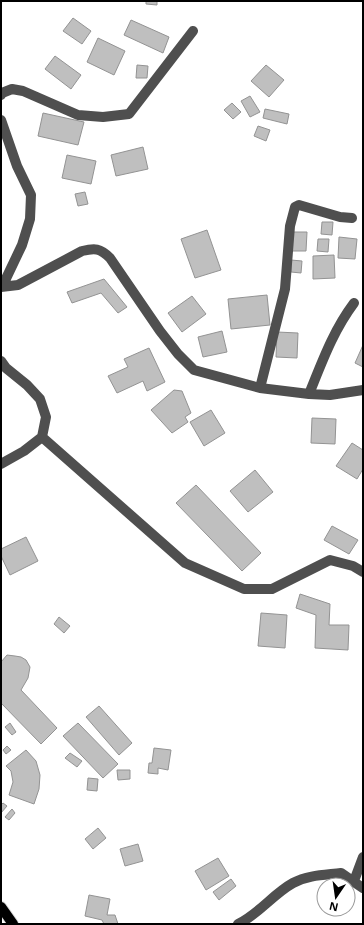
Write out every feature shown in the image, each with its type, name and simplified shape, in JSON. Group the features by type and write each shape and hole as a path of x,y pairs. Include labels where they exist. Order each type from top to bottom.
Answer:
{"main road":[{"path":"1,907 12,924"}],"street":[{"path":"1,95 2,93 12,89 23,91 78,115 103,117 129,114 193,31"},
{"path":"1,120 17,166 31,195 30,219 22,245 2,287"},
{"path":"260,388 286,289 290,226 295,207 299,206 340,217 352,218"},
{"path":"2,287 18,285 82,251 91,249 102,250 110,258 160,331 178,354 194,370 260,388 309,394 330,395 363,390"},
{"path":"309,394 334,333 343,317 354,303"},
{"path":"1,361 6,368 27,385 40,399 46,417 42,437 24,451 1,464"},
{"path":"42,437 185,563 244,589 272,589 330,560 353,566 363,572"},
{"path":"356,877 363,857"},
{"path":"238,924 250,918 293,883 312,876 341,873 348,877"}],"building":[{"path":"146,1 157,1 157,5 146,4"},
{"path":"73,18 91,31 82,44 63,31"},
{"path":"131,20 169,37 163,53 124,35"},
{"path":"98,38 125,51 114,75 87,62"},
{"path":"55,56 81,75 71,89 45,69"},
{"path":"137,65 148,66 147,78 136,78"},
{"path":"266,65 284,80 269,97 251,81"},
{"path":"250,96 260,112 250,117 241,101"},
{"path":"232,103 241,112 233,119 224,110"},
{"path":"265,109 289,114 287,124 263,118"},
{"path":"43,113 84,122 78,145 38,136"},
{"path":"258,126 270,130 266,141 254,136"},
{"path":"143,147 148,169 116,176 111,155"},
{"path":"67,155 96,161 91,184 62,178"},
{"path":"85,192 88,204 78,206 75,194"},
{"path":"322,222 333,222 332,235 321,234"},
{"path":"207,230 221,270 195,278 181,239"},
{"path":"291,232 307,232 306,251 290,251"},
{"path":"339,237 357,239 355,259 338,258"},
{"path":"318,239 329,239 328,252 317,251"},
{"path":"334,255 335,278 313,279 313,256"},
{"path":"291,260 302,261 301,273 291,272"},
{"path":"104,279 127,307 118,313 101,293 72,303 67,292"},
{"path":"267,295 270,325 231,329 228,299"},
{"path":"192,296 206,314 182,332 168,313"},
{"path":"222,331 227,352 203,357 198,337"},
{"path":"277,332 298,333 297,358 276,357"},
{"path":"363,345 363,367 355,363"},
{"path":"149,348 165,382 147,391 143,381 117,393 108,376 128,367 124,359"},
{"path":"174,390 182,391 191,413 185,417 188,422 172,433 151,410"},
{"path":"211,410 225,433 204,446 190,422"},
{"path":"312,418 336,419 335,444 311,443"},
{"path":"352,443 363,450 363,469 357,479 336,466"},
{"path":"255,470 273,492 248,512 230,491"},
{"path":"196,485 261,553 242,571 176,503"},
{"path":"332,526 358,540 349,554 324,540"},
{"path":"26,537 38,561 10,575 1,556 1,549"},
{"path":"300,594 330,604 329,625 349,625 348,650 315,648 316,615 296,608"},
{"path":"261,613 287,615 285,648 258,646"},
{"path":"59,617 70,626 64,633 54,624"},
{"path":"7,655 21,657 26,660 30,667 28,678 21,690 57,728 41,744 1,703 1,662"},
{"path":"99,706 132,743 119,755 86,717"},
{"path":"10,723 16,732 12,735 5,727"},
{"path":"78,723 118,764 103,778 63,736"},
{"path":"7,746 11,750 6,754 3,750"},
{"path":"154,748 171,750 168,770 158,768 158,774 148,773 149,763 152,763"},
{"path":"26,750 36,761 40,775 39,789 34,804 9,795 13,782 11,771 6,766"},
{"path":"70,753 82,761 77,767 65,758"},
{"path":"117,770 130,770 130,779 118,780"},
{"path":"88,778 98,779 97,791 87,790"},
{"path":"3,803 7,806 1,813 1,805"},
{"path":"12,809 15,813 9,820 5,817"},
{"path":"98,828 106,838 93,849 85,839"},
{"path":"138,844 143,861 125,866 120,849"},
{"path":"218,858 229,876 206,890 195,871"},
{"path":"231,879 236,886 219,900 213,892"},
{"path":"89,895 110,899 107,915 115,915 118,924 104,924 102,920 85,916"}]}
